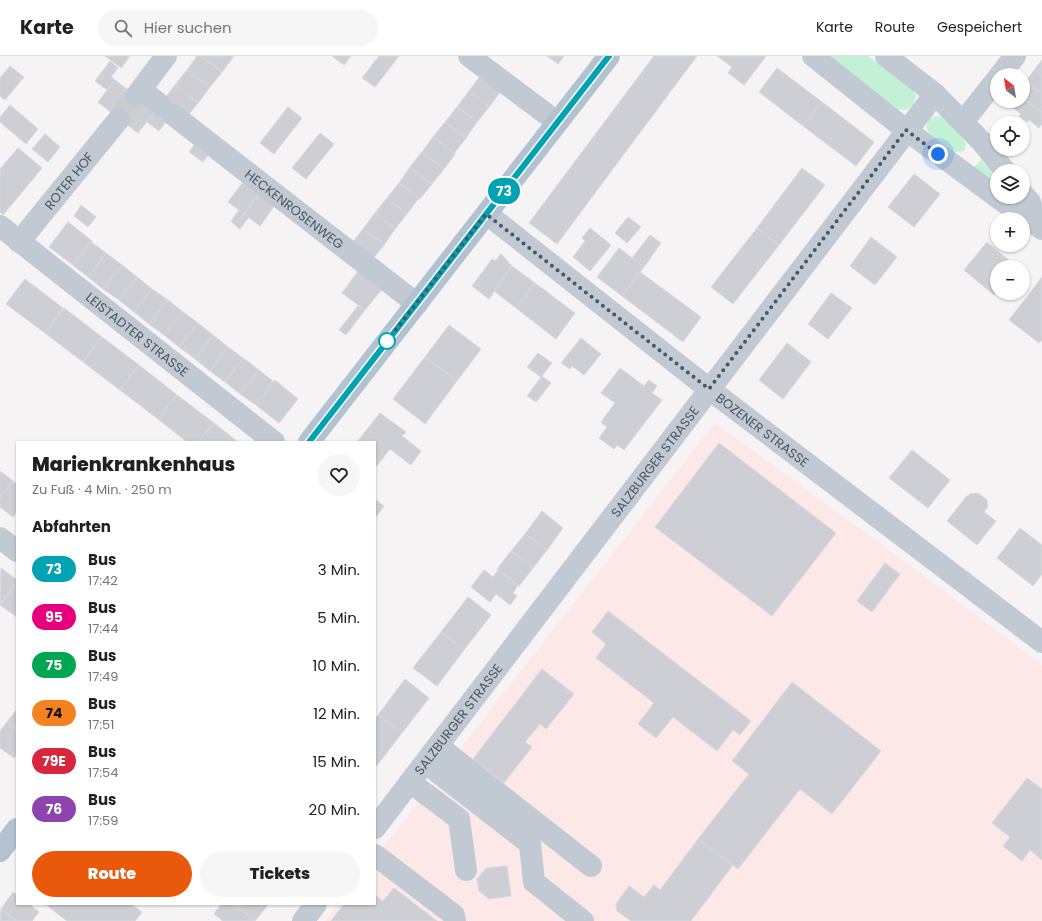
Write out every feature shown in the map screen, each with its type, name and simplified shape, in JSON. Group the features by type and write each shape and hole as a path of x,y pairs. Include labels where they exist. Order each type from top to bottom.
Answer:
{"main road":[{"path":"310,441 609,56"},
{"path":"0,851 16,830"}],"street":[{"name":"HECKENROSENWEG","path":"166,56 138,93 167,110 417,304"},
{"path":"469,56 557,122"},
{"path":"813,56 906,130 990,192"},
{"path":"886,56 935,94 982,142 999,164"},
{"path":"1006,68 1015,56"},
{"path":"963,122 990,88"},
{"name":"SALZBURGER STRASSE","path":"376,826 432,755 906,130 935,94"},
{"name":"ROTER HOF","path":"19,242 119,118"},
{"path":"960,170 982,142"},
{"path":"1030,202 1039,227"},
{"path":"1007,204 1039,227"},
{"name":"BOZENER STRASSE","path":"486,214 709,389 1042,642"},
{"name":"LEISTADTER STRASSE","path":"1,229 273,441"},
{"path":"0,538 16,550"},
{"path":"432,755 591,866"},
{"path":"432,755 530,844 534,882 583,921"},
{"path":"410,782 459,819 466,870"},
{"path":"376,856 454,915 455,921"},
{"path":"303,921 315,905"}],"shaded area":[{"path":"715,423 881,544 1042,665 1042,921 325,921 338,905 376,905 376,857"}],"green space":[{"path":"829,56 868,56 912,89 916,96 913,105 906,110 897,109"},
{"path":"936,116 944,117 963,139 966,144 965,150 960,152 948,149 942,146 932,136 926,127 929,119"},
{"path":"981,160 990,171 990,181 973,168"}],"building":[{"path":"105,56 130,56 121,68"},
{"path":"197,56 201,56 222,72 210,87 187,70"},
{"path":"201,56 234,56 222,72"},
{"path":"332,56 351,56 344,65"},
{"path":"379,56 399,56 375,87 362,78"},
{"path":"547,56 564,56 558,64"},
{"path":"654,56 697,56 557,244 529,223"},
{"path":"717,56 766,56 744,85 728,73 732,67"},
{"path":"1042,60 1042,76 1034,70"},
{"path":"110,61 118,68 111,77 115,80 107,90 95,81"},
{"path":"10,66 24,77 5,100 0,96 0,78"},
{"path":"777,68 822,102 803,126 759,92"},
{"path":"187,70 210,87 198,103 175,85"},
{"path":"1034,70 1042,76 1042,94 1030,84 1030,76"},
{"path":"481,75 501,91 489,107 469,91"},
{"path":"115,80 135,95 118,118 98,102"},
{"path":"1030,84 1042,94 1042,112 1030,103"},
{"path":"175,85 198,103 186,118 163,101"},
{"path":"469,91 489,107 477,122 457,107"},
{"path":"135,95 155,111 138,133 118,118"},
{"path":"822,102 874,142 856,166 803,126"},
{"path":"1030,103 1042,112 1042,124 1039,128 1030,121 1030,116 1019,116 1021,114 1013,108 1030,108"},
{"path":"10,105 38,129 26,144 0,122 0,117"},
{"path":"288,107 302,118 274,154 260,143"},
{"path":"457,107 477,122 466,138 445,122"},
{"path":"175,110 159,131 147,122 155,111"},
{"path":"445,122 466,138 455,154 433,137"},
{"path":"320,133 334,144 306,179 292,168"},
{"path":"45,134 60,147 48,162 32,149"},
{"path":"433,137 455,154 444,169 422,152"},
{"path":"195,144 209,154 203,162 189,152"},
{"path":"18,148 42,168 3,215 0,212 0,169"},
{"path":"422,152 444,169 432,184 410,167"},
{"path":"410,167 432,184 420,199 399,183"},
{"path":"802,168 825,185 779,245 757,228"},
{"path":"914,174 940,194 914,227 888,207"},
{"path":"244,181 260,193 244,214 228,202"},
{"path":"399,183 420,199 418,199 407,214 387,198"},
{"path":"260,193 275,205 260,226 244,214"},
{"path":"387,198 407,214 395,229 375,213"},
{"path":"81,205 96,217 88,227 74,216"},
{"path":"239,210 244,214 235,225 231,221"},
{"path":"375,213 395,229 384,245 363,229"},
{"path":"244,214 249,217 240,229 235,225"},
{"path":"628,217 641,227 627,243 615,233"},
{"path":"68,222 92,241 73,265 49,247"},
{"path":"590,228 611,245 590,271 573,257 585,241 582,238"},
{"path":"757,228 779,245 733,304 711,287"},
{"path":"363,229 384,245 372,260 351,244"},
{"path":"650,235 661,243 644,267 632,258"},
{"path":"871,237 897,257 875,285 850,266"},
{"path":"91,242 106,253 88,277 73,265"},
{"path":"987,242 990,244 990,252 999,252 1009,260 990,260 990,292 964,270"},
{"path":"619,248 644,267 622,296 597,277"},
{"path":"106,253 122,265 103,289 88,277"},
{"path":"501,254 512,266 489,299 472,286 492,259 495,261"},
{"path":"122,265 137,277 119,300 103,289"},
{"path":"512,266 535,283 516,308 494,291"},
{"path":"359,270 383,288 365,310 342,293"},
{"path":"640,272 701,317 683,342 622,296"},
{"path":"137,277 152,289 134,312 119,300"},
{"path":"1042,277 1042,340 1039,343 1009,320 1024,300 1030,300 1030,293"},
{"path":"25,279 63,308 45,333 6,304"},
{"path":"535,283 575,313 556,339 516,308"},
{"path":"152,289 168,300 149,324 134,312"},
{"path":"831,293 852,308 828,339 808,324"},
{"path":"168,300 183,312 164,335 149,324"},
{"path":"358,306 365,310 346,335 339,330"},
{"path":"64,308 102,337 83,362 45,333"},
{"path":"183,312 198,323 179,347 164,335"},
{"path":"198,323 213,335 195,359 179,347"},
{"path":"449,325 481,349 457,381 425,357"},
{"path":"213,335 228,347 210,371 195,359"},
{"path":"102,337 139,365 120,390 83,362"},
{"path":"581,338 601,354 584,375 572,366 570,369 561,363"},
{"path":"787,343 811,362 783,399 759,380"},
{"path":"228,347 243,358 225,382 210,371"},
{"path":"538,353 552,363 541,377 527,367"},
{"path":"425,357 457,381 425,424 393,399"},
{"path":"243,358 259,370 240,394 225,382"},
{"path":"139,365 177,395 158,419 120,390"},
{"path":"620,368 644,386 649,380 657,386 652,393 662,400 624,450 617,445 614,449 599,438 607,427 601,422 615,403 601,393"},
{"path":"259,370 274,382 256,405 240,394"},
{"path":"542,376 551,383 536,402 527,396"},
{"path":"275,380 298,399 279,423 256,405"},
{"path":"177,395 214,423 199,441 186,441 158,419"},
{"path":"380,413 406,432 402,436 421,451 411,465 390,449 376,467 376,441 358,441"},
{"path":"214,423 237,441 199,441"},
{"path":"719,443 836,533 772,616 655,527"},
{"path":"912,450 950,480 928,508 889,478"},
{"path":"0,471 13,481 0,499"},
{"path":"13,481 16,483 16,512 13,517 0,507 0,499"},
{"path":"978,493 987,500 988,507 984,512 996,521 977,545 947,521 966,497 970,494"},
{"path":"376,500 384,506 376,517"},
{"path":"542,511 563,528 547,550 525,534"},
{"path":"1020,528 1042,545 1042,574 1033,586 997,558"},
{"path":"525,534 547,550 533,568 511,551"},
{"path":"511,551 533,568 519,586 497,569"},
{"path":"885,563 900,574 872,612 857,601"},
{"path":"1,568 16,579 16,583 0,604"},
{"path":"484,570 493,577 498,570 518,585 513,593 517,596 510,605 496,594 490,602 471,587"},
{"path":"16,583 16,616 0,605"},
{"path":"468,597 491,615 464,650 441,632"},
{"path":"608,611 751,721 740,735 733,730 717,751 673,717 656,738 638,724 654,703 596,658 606,644 592,632"},
{"path":"441,632 464,650 437,686 413,668"},
{"path":"542,669 574,694 546,729 540,724 525,742 532,747 504,783 473,759"},
{"path":"405,679 429,698 402,733 378,715"},
{"path":"792,682 881,751 832,814 800,789 738,869 698,839 749,774 732,761"},
{"path":"16,710 16,729 7,722"},
{"path":"378,715 402,733 376,767 376,718"},
{"path":"7,722 16,729 16,755 14,758 0,748 0,731"},
{"path":"1027,778 1042,789 1042,860 1030,850 1022,861 1003,846 1010,837 992,823"},
{"path":"698,839 733,865 691,921 631,921 617,911 616,904 629,886 644,897 654,885 660,890"},
{"path":"507,866 511,896 489,899 479,891 477,879 486,868"},
{"path":"394,888 437,921 331,921 343,905 376,905 376,896 383,901"},
{"path":"13,892 16,894 16,905 30,905 39,912 32,921 16,921 1,909"},
{"path":"46,905 132,905 142,912 135,921 67,921"},
{"path":"220,905 234,905 255,921 223,921 214,914"},
{"path":"234,905 266,905 267,906 255,921"},
{"path":"1,909 16,921 0,921"}],"tunnel":[{"path":"119,119 136,96"}],"bus line":[{"name":"73","path":"310,441 609,56"}],"route":[{"path":"387,341 486,214 709,389 906,130 938,154"}]}
